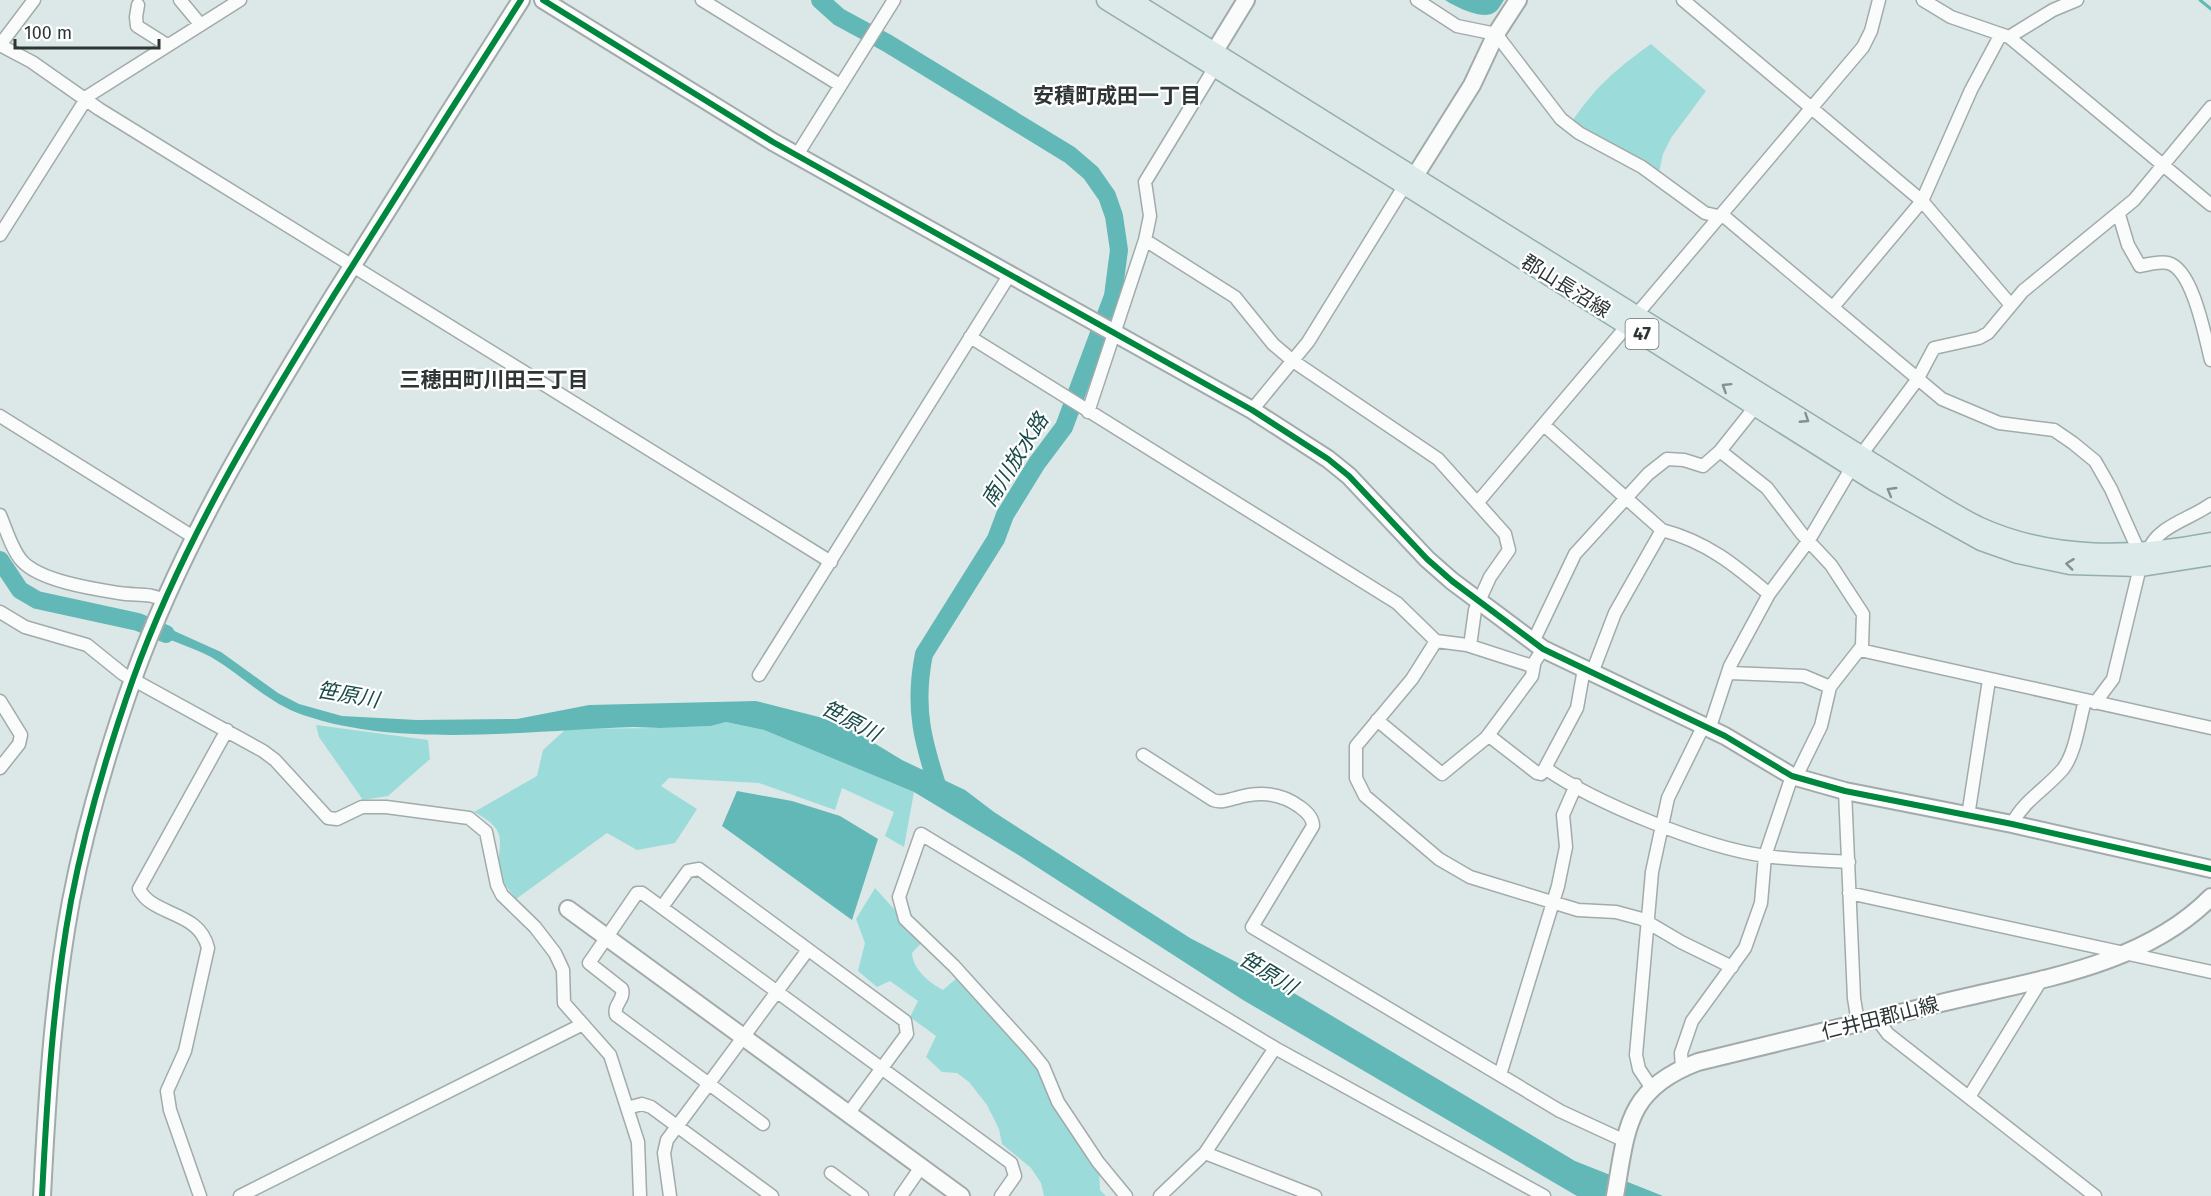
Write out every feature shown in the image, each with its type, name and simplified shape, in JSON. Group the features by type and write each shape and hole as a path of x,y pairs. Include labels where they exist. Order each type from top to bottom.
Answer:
{"main road":[{"name":"郡山長沼線","path":"1106,0 1213,60 1857,461 1956,514 2004,536 2068,550 2143,558 2211,556"},
{"name":"郡山長沼線","path":"1131,0 1213,60"},
{"name":"郡山長沼線","path":"2143,558 2211,542"}],"street":[{"path":"34,0 0,45 32,62 85,100 831,562"},
{"path":"180,0 200,24"},
{"path":"0,235 85,100 94,91 240,0"},
{"path":"42,1196 48,1088 71,901 89,824 133,681 165,601 238,456 352,266 521,0"},
{"path":"543,0 636,60 797,155 1252,410 1328,459 1349,476 1427,559 1479,602 1538,645 1706,729 1725,736 1794,776 1845,791 2012,824 2211,869"},
{"path":"702,0 840,86"},
{"path":"797,155 894,0"},
{"path":"1088,412 1145,240 1150,211 1145,182 1246,0"},
{"path":"1417,0 1457,26 1496,34 1562,119 1579,133 1642,166 1688,202 1712,216 1726,218 1942,399 1999,423 2054,430 2073,443 2095,462 2124,515 2143,558"},
{"path":"1252,410 1293,361 1324,318 1472,85 1496,34 1518,0"},
{"path":"1683,0 1922,201 2010,304"},
{"path":"1478,502 1545,426 1719,216 1863,48 1879,0"},
{"path":"1923,0 1951,17 2005,36 2211,205"},
{"path":"1833,307 1922,201 1971,90 2005,36 2077,0"},
{"path":"138,5 137,26 167,45"},
{"path":"1651,1087 1639,1069 1636,1054 1652,872 1662,824 1671,792 1706,729 1730,673 1732,661 1769,594 1809,540 1857,461 1917,380 1934,348 1979,338 1988,333 2000,321 2010,304 2099,228 2119,215 2211,107"},
{"path":"2119,215 2128,245 2140,266 2167,263 2175,266 2189,282 2211,360"},
{"path":"1145,240 1235,297 1273,344 1293,361 1384,424 1427,450 1447,467 1505,534 1509,546 1505,558 1490,577 1473,616 1470,646"},
{"path":"759,675 1010,274"},
{"path":"969,338 1397,603 1436,641"},
{"path":"1377,720 1442,774 1488,735 1532,676 1538,645 1571,560 1625,498 1656,467 1667,459 1684,459 1702,466 1720,451 1761,400"},
{"path":"0,416 195,538"},
{"path":"1545,426 1662,530 1684,536 1740,567 1769,594"},
{"path":"1682,1068 1681,1053 1692,1021 1745,948 1761,903 1765,856 1794,776 1821,726 1830,687 1860,650 1863,614 1837,572 1767,488 1720,451"},
{"path":"2012,824 2022,807 2047,785 2066,763 2090,702 2113,679 2143,558 2155,540 2169,528 2211,504"},
{"path":"0,515 19,557 36,571 52,578 121,594 154,595 165,601"},
{"path":"1488,735 1541,774 1577,708 1588,671 1615,613 1662,530"},
{"path":"0,612 25,627 87,645 133,681 227,730 275,760 328,818 337,819 362,807 386,807 469,818 482,827 490,842 496,885 502,896 535,927 555,953 563,970 563,1000 610,1055 638,1142 640,1196"},
{"path":"1436,641 1445,640 1470,646 1534,665"},
{"path":"1436,641 1412,679 1360,740 1355,752 1356,778 1365,796 1439,859 1458,871 1578,910 1621,913 1647,922 1732,968"},
{"path":"1860,650 2211,729"},
{"path":"1730,673 1804,675 1830,687"},
{"path":"1968,816 1989,680"},
{"path":"0,700 21,735 19,744 0,768"},
{"path":"200,1196 170,1110 167,1091 185,1051 190,1017 208,957 208,948 204,935 197,927 146,898 139,889 227,730"},
{"path":"1143,755 1213,800 1221,803 1261,792 1284,798 1305,811 1312,819 1313,826 1252,927 1560,1111 1624,1145"},
{"path":"1545,768 1612,804 1709,841 1765,856 1849,862"},
{"path":"1500,1075 1566,850 1563,815 1576,785"},
{"path":"1845,791 1854,998 1858,1023"},
{"path":"1126,1196 1098,1162 1058,1102 1043,1066 954,966 905,919 899,897 921,834 1275,1048 1544,1196"},
{"path":"662,907 688,871 699,869 807,951 905,1021 907,1034 848,1114"},
{"path":"763,1124 618,1018 615,1009 623,995 622,989 589,963 637,893 642,892 881,1070 1011,1163 1015,1176 1001,1196"},
{"path":"1849,893 2211,972"},
{"name":"仁井田郡山線","path":"1615,1196 1624,1145 1635,1110 1651,1087 1682,1068 2128,954 2175,928 2211,897"},
{"path":"568,909 961,1196"},
{"path":"674,1194 664,1147 807,951"},
{"path":"1969,1097 2043,977"},
{"path":"1877,1019 1885,1030 2096,1196"},
{"path":"240,1196 583,1024"},
{"path":"1160,1196 1205,1153 1275,1048"},
{"path":"627,1108 645,1104 772,1196"},
{"path":"1205,1153 1315,1196"},
{"path":"901,1196 921,1167"},
{"path":"831,1173 862,1196"}],"shaded area":[{"path":"1445,0 1504,0 1495,12 1484,15 1470,12"},
{"path":"1651,44 1706,91 1671,138 1663,154 1658,177 1571,123 1607,79"},
{"path":"161,625 221,652 278,693 299,704 342,716 417,720 517,719 589,705 756,701 819,717 851,729 902,760 965,790 994,812 1190,938 1282,986 1575,1161 1663,1196 1577,1196 1243,1000 1020,856 914,792 764,730 726,722 711,726 462,735 375,731 333,724 284,707 211,657 157,634"},
{"path":"726,722 764,730 914,792 904,847 885,836 894,812 842,788 835,810 759,783 669,778 661,786 697,809 675,843 637,850 607,833 516,899 502,879 499,868 499,834 495,827 474,812 537,776 543,750 566,729 711,726"},
{"path":"316,725 428,740 430,759 388,796 363,800 319,737"},
{"path":"737,791 792,801 840,816 878,839 852,920 722,826"},
{"path":"875,888 923,941 912,953 915,965 923,975 943,990 958,977 1031,1057 1053,1098 1099,1171 1100,1190 1106,1196 1044,1196 1041,1183 1031,1168 1002,1144 999,1129 987,1105 969,1082 957,1073 942,1072 926,1057 936,1036 910,1017 918,1001 890,981 877,987 858,971 865,943 856,919"}],"waterway":[{"name":"南川放水路","path":"820,0 839,17 887,43 1070,155 1091,173 1107,196 1114,216 1119,250 1113,296 1064,427 1037,463 1005,515 996,539 924,654 919,691 920,709 925,742 940,794"},
{"path":"2200,0 2211,9"},
{"name":"笹原川","path":"0,560 20,590 37,600 138,622 166,634"}],"cycle path":[{"path":"42,1196 55,1011 71,901 90,817 106,761 133,679 153,628 198,530 277,388 521,0"},
{"path":"543,0 773,142 1252,410 1328,459 1349,476 1427,559 1452,581 1543,649 1725,736 1792,776 1845,791 2012,824 2211,869"}],"district":[{"name":"安積町成田一丁目","path":"1117,96"},
{"name":"三穂田町川田三丁目","path":"494,380"}]}
